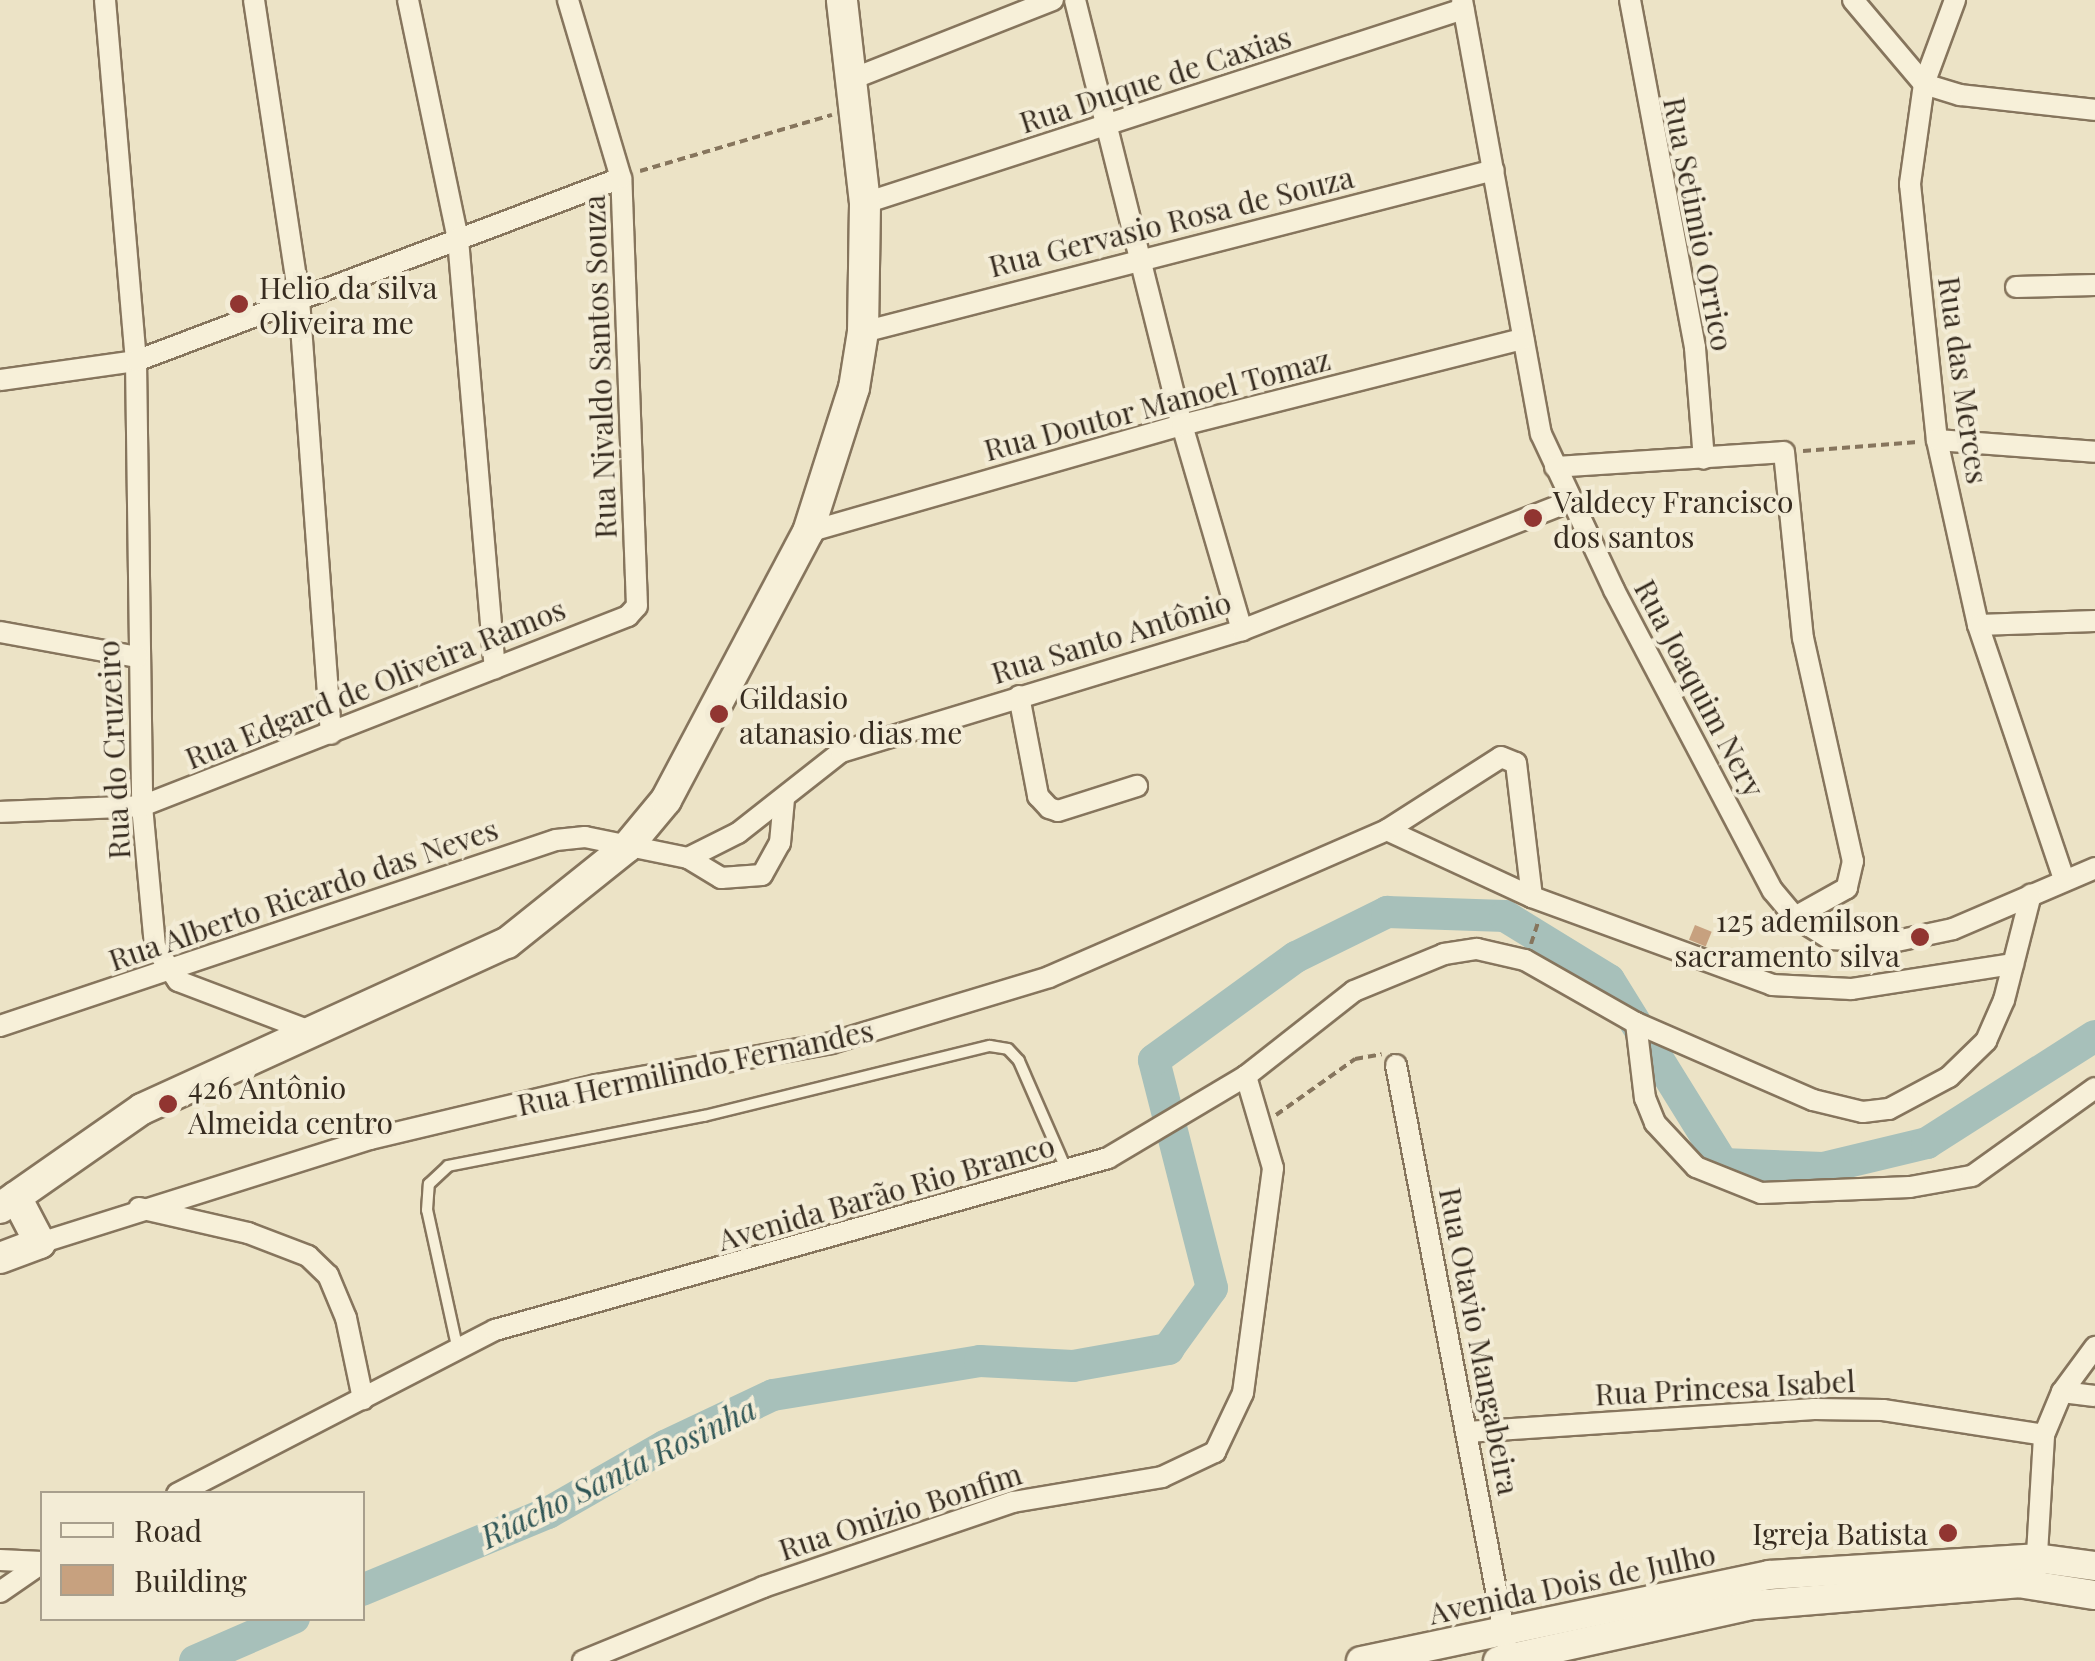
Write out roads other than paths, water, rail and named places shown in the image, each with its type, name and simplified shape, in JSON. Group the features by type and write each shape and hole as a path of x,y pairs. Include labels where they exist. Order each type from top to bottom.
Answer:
{"main road":[{"path":"40,1243 8,1202 142,1109 316,1033 507,942 627,848 677,784 808,532 847,420 863,332 865,203 842,0"},
{"name":"Rua Hermilindo Fernandes","path":"0,1258 40,1243"}],"street":[{"name":"Rua do Cruzeiro","path":"104,0 136,360 142,806 156,946 167,973"},
{"path":"254,0 299,299 331,734"},
{"path":"408,0 458,239 494,668"},
{"name":"Rua Nivaldo Santos Souza","path":"568,0 621,178 639,598 628,616"},
{"path":"854,94 1053,0"},
{"path":"1075,0 1110,126 1182,425 1242,630"},
{"name":"Rua Setimio Orrico","path":"1630,0 1695,348 1704,460"},
{"path":"1852,0 1924,84 1960,95 2095,110"},
{"name":"Rua das Merces","path":"1955,0 1924,84 1910,184 1937,393 1936,440 1978,625 2064,878"},
{"name":"Rua Duque de Caxias","path":"865,203 1110,126 1463,4"},
{"name":"Rua Joaquim Nery","path":"1463,4 1522,339 1555,467 1682,722 1773,891 1795,918 1830,939 1892,942 1940,933 2095,868"},
{"name":"Rua Gervasio Rosa de Souza","path":"863,332 1494,170"},
{"path":"0,380 136,360 621,178"},
{"path":"2016,287 2095,285"},
{"name":"Rua Doutor Manoel Tomaz","path":"808,532 1182,425 1522,339"},
{"path":"1936,440 2095,452"},
{"path":"1555,467 1784,452 1803,638 1853,860 1848,888 1795,918"},
{"name":"Rua Santo Antônio","path":"688,858 738,834 841,752 1242,630 1572,501"},
{"name":"Rua Edgard de Oliveira Ramos","path":"0,812 142,806 628,616"},
{"path":"1978,625 2095,622"},
{"path":"0,632 138,657"},
{"path":"1019,696 1042,802 1058,811 1137,786"},
{"name":"Rua Hermilindo Fernandes","path":"40,1243 137,1208 370,1139 596,1084 831,1043 1049,977 1387,830 1487,763 1509,757 1518,774 1538,901"},
{"path":"627,848 688,858 721,878 762,875 780,843 784,799"},
{"path":"1387,830 1538,901 1772,985 1851,989 2013,964"},
{"name":"Rua Alberto Ricardo das Neves","path":"0,1026 556,840 585,837 627,848"},
{"name":"Avenida Barão Rio Branco","path":"183,1491 458,1346 563,1310 1068,1172 1169,1126 1246,1076 1321,1014 1390,972 1444,954 1506,953 1636,1023 1814,1100 1863,1112 1888,1109 1949,1078 1986,1041 2013,964 2031,894"},
{"path":"167,973 316,1033"},
{"path":"1636,1023 1645,1098 1655,1124 1696,1167 1762,1193 1910,1187 1972,1176 2095,1088"},
{"name":"Rua Otavio Mangabeira","path":"1396,1065 1504,1629 1505,1660"},
{"name":"Rua Onizio Bonfim","path":"583,1661 762,1588 1013,1502 1162,1478 1202,1462 1223,1439 1242,1393 1273,1168 1264,1124 1246,1076"},
{"path":"137,1208 248,1233 308,1256 328,1275 342,1307 363,1399"},
{"path":"2036,1571 2044,1435 2062,1392 2095,1348"},
{"path":"2062,1392 2095,1396"},
{"name":"Rua Princesa Isabel","path":"1466,1432 1814,1409 1883,1410 2044,1435"},
{"path":"7,1589 4,1559 40,1562"},
{"path":"7,1589 40,1564"},
{"path":"1892,1564 1897,1592"},
{"name":"Avenida Dois de Julho","path":"1361,1661 1752,1578 1892,1564 2036,1571 2095,1595"},
{"name":"Avenida Dois de Julho","path":"1505,1660 1753,1604 1897,1592 2095,1566"}],"lane":[{"path":"458,1346 427,1210 429,1184 448,1166 1001,1046 1019,1061 1068,1172"}],"waterway":[{"name":"Riacho Santa Rosinha","path":"365,1589 548,1513 665,1446 773,1395 980,1361 1073,1366 1168,1349 1212,1288 1154,1060 1296,957 1387,912 1505,916 1609,980 1723,1164 1823,1168 1927,1143 2095,1036"},
{"name":"Riacho Santa Rosinha","path":"195,1661 287,1621"}],"place":[{"name":"Helio da silva Oliveira me","path":"239,304"},
{"name":"Valdecy Francisco dos santos","path":"1533,518"},
{"name":"Gildasio atanasio dias me","path":"719,714"},
{"name":"125 ademilson sacramento silva","path":"1920,937"},
{"name":"426 Antônio Almeida centro","path":"168,1104"},
{"name":"Igreja Batista","path":"1948,1533"}]}
